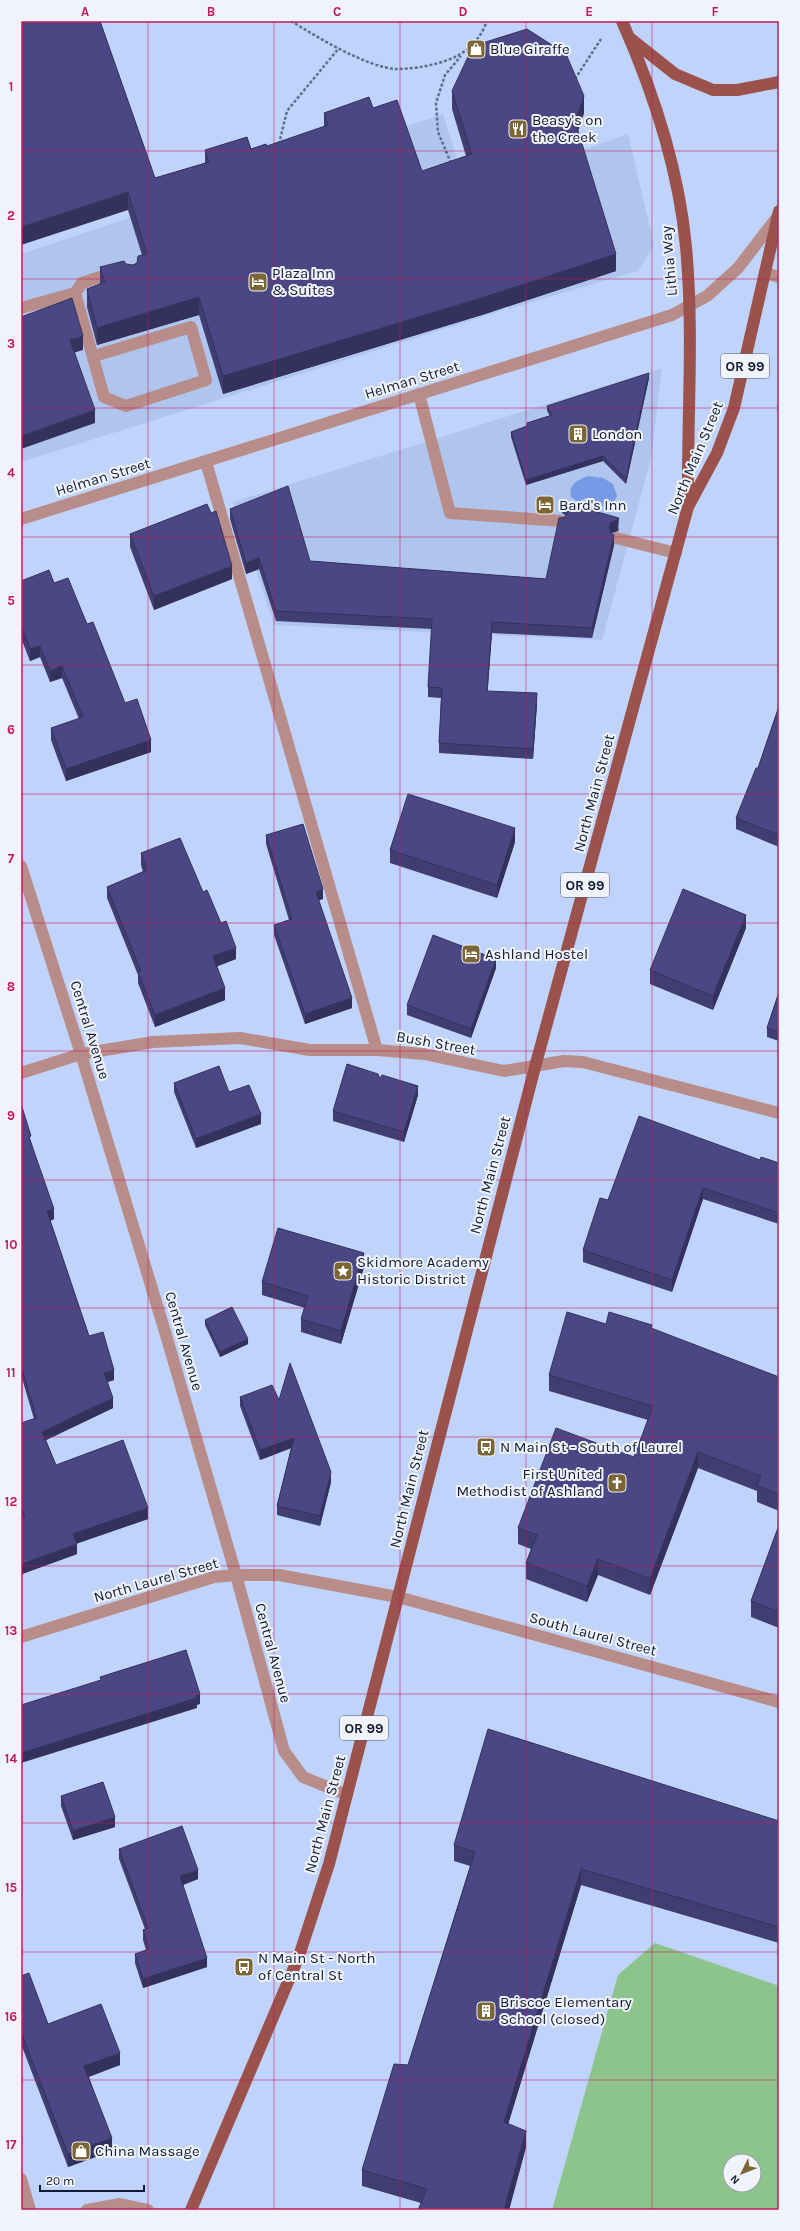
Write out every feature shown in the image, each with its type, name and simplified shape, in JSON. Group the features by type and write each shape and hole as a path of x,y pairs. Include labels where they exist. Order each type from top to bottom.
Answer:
{"main road":[{"name":"Lithia Way","path":"622,21 630,38 658,114 676,184 686,246 689,305 688,508"},
{"path":"630,38 675,74 713,90 737,90 779,82"},
{"name":"North Main Street","path":"191,2210 299,1956 329,1864 535,1067 688,508 717,453 734,408 778,213"}],"street":[{"name":"Helman Street","path":"21,519 672,315 707,296 738,268 778,213"},
{"path":"21,308 75,293 82,283 128,267"},
{"path":"765,273 779,277"},
{"path":"75,293 94,356 104,397 126,406 206,380 191,327 150,334 94,356"},
{"path":"419,394 450,513 561,521"},
{"path":"206,462 377,1050"},
{"path":"616,538 676,554"},
{"name":"Central Avenue","path":"21,866 81,1054 236,1575 284,1751 303,1778 347,1795"},
{"name":"Bush Street","path":"21,1073 81,1054 153,1042 240,1038 310,1050 377,1050 424,1054 504,1071 564,1061 583,1062 779,1113"},
{"name":"North Laurel Street","path":"21,1637 214,1577 236,1575 279,1575 398,1597"},
{"name":"South Laurel Street","path":"398,1597 779,1702"},
{"path":"21,2179 30,2210"},
{"path":"87,2210 120,2204 148,2210"}],"path":[{"path":"291,21 339,48 372,63 396,69 429,66 461,56"},
{"path":"454,169 438,132 436,103 444,75 482,34 487,21"},
{"path":"571,84 601,39"},
{"path":"278,149 287,111 339,48"}],"shaded area":[{"name":"Plaza Inn & Suites","path":"443,114 504,310 21,462 21,254"},
{"path":"628,134 654,245 638,271 508,309 469,189"},
{"path":"662,368 651,458 602,640 274,625 233,502"}],"green space":[{"path":"655,1943 779,1986 779,2210 552,2210 618,1975"}],"water":[{"path":"588,476 603,478 613,484 617,496 612,505 600,506 586,498 578,502 571,497 570,493 572,486 577,481"}],"building":[{"path":"21,21 100,21 155,178 209,162 205,150 247,137 251,149 266,144 267,146 328,125 324,113 369,97 373,108 397,100 422,171 472,154 452,91 473,46 527,29 566,54 584,96 575,121 616,254 485,297 223,376 199,297 97,328 87,289 105,282 100,267 124,261 126,264 133,265 137,263 138,256 147,254 128,192 21,227"},
{"path":"72,298 83,336 70,340 95,410 21,436 21,317"},
{"name":"London","path":"649,373 626,479 603,456 526,480 511,432 527,426 527,423 552,415 547,406"},
{"path":"288,486 310,561 546,579 559,518 565,517 568,512 568,507 562,502 619,518 618,520 611,522 609,526 611,533 614,535 592,628 492,622 487,691 537,693 533,749 439,743 442,688 428,687 432,619 276,611 259,558 246,563 230,509"},
{"path":"207,504 211,513 216,511 232,566 154,596 130,534"},
{"path":"49,570 54,583 68,578 87,624 93,622 125,703 137,699 151,740 66,769 51,728 83,717 62,666 50,671 40,646 30,649 21,626 21,581"},
{"path":"779,706 779,835 736,818 756,768 758,768"},
{"path":"408,794 515,828 497,885 390,850"},
{"path":"303,824 323,889 316,892 352,998 305,1014 274,925 292,919 266,835"},
{"path":"180,838 203,892 207,890 221,923 226,921 236,948 213,956 225,988 155,1015 138,972 141,971 107,887 147,870 141,853"},
{"path":"683,889 746,915 713,996 650,970"},
{"path":"433,935 496,959 471,1029 407,1005"},
{"path":"779,992 779,1032 767,1028"},
{"path":"347,1064 378,1074 380,1079 382,1075 418,1086 404,1132 333,1111"},
{"path":"219,1066 229,1092 249,1085 261,1114 196,1139 174,1083"},
{"path":"22,1107 31,1136 29,1137 54,1209 47,1211 89,1336 103,1332 114,1370 104,1373 113,1398 42,1432 56,1465 123,1440 148,1508 73,1534 77,1544 22,1564 21,1518 25,1516 21,1506 21,1423 36,1418 37,1420 21,1365"},
{"path":"639,1116 760,1160 761,1157 779,1163 779,1213 703,1188 672,1280 583,1250 600,1198 608,1200"},
{"path":"278,1228 364,1253 341,1331 301,1319 308,1296 262,1282"},
{"path":"232,1307 248,1339 220,1352 205,1320"},
{"name":"First United Methodist of Ashland","path":"567,1312 606,1324 609,1312 652,1325 651,1328 779,1377 779,1494 757,1486 761,1476 698,1452 650,1579 598,1559 587,1586 526,1563 537,1535 518,1528 556,1428 634,1457 653,1406 549,1375"},
{"path":"290,1363 331,1472 320,1516 277,1506 294,1438 260,1450 240,1397 272,1385 279,1400"},
{"path":"779,1525 779,1612 751,1601"},
{"path":"186,1650 200,1694 196,1696 197,1698 21,1753 21,1705 101,1680 100,1677"},
{"name":"Briscoe Elementary School (closed)","path":"488,1729 779,1821 779,1927 581,1869 504,2122 526,2131 504,2210 418,2210 427,2189 362,2170 394,2064 408,2065 475,1852 454,1845"},
{"path":"103,1782 115,1817 73,1831 61,1796"},
{"path":"182,1826 198,1870 180,1876 207,1958 143,1979 135,1954 149,1949 143,1930 148,1928 119,1849"},
{"path":"29,1973 48,2024 101,2004 120,2053 84,2066 112,2138 68,2154 21,2032 21,1976"}],"place":[{"name":"Blue Giraffe","path":"476,49"},
{"name":"Beasy's on the Creek","path":"518,129"},
{"name":"Plaza Inn & Suites","path":"258,282"},
{"name":"London","path":"578,434"},
{"name":"Bard's Inn","path":"545,505"},
{"name":"Ashland Hostel","path":"471,954"},
{"name":"Skidmore Academy Historic District","path":"343,1271"},
{"name":"N Main St - South of Laurel","path":"486,1447"},
{"name":"First United Methodist of Ashland","path":"617,1483"},
{"name":"N Main St - North of Central St","path":"244,1967"},
{"name":"Briscoe Elementary School (closed)","path":"486,2011"},
{"name":"China Massage","path":"81,2151"}]}
